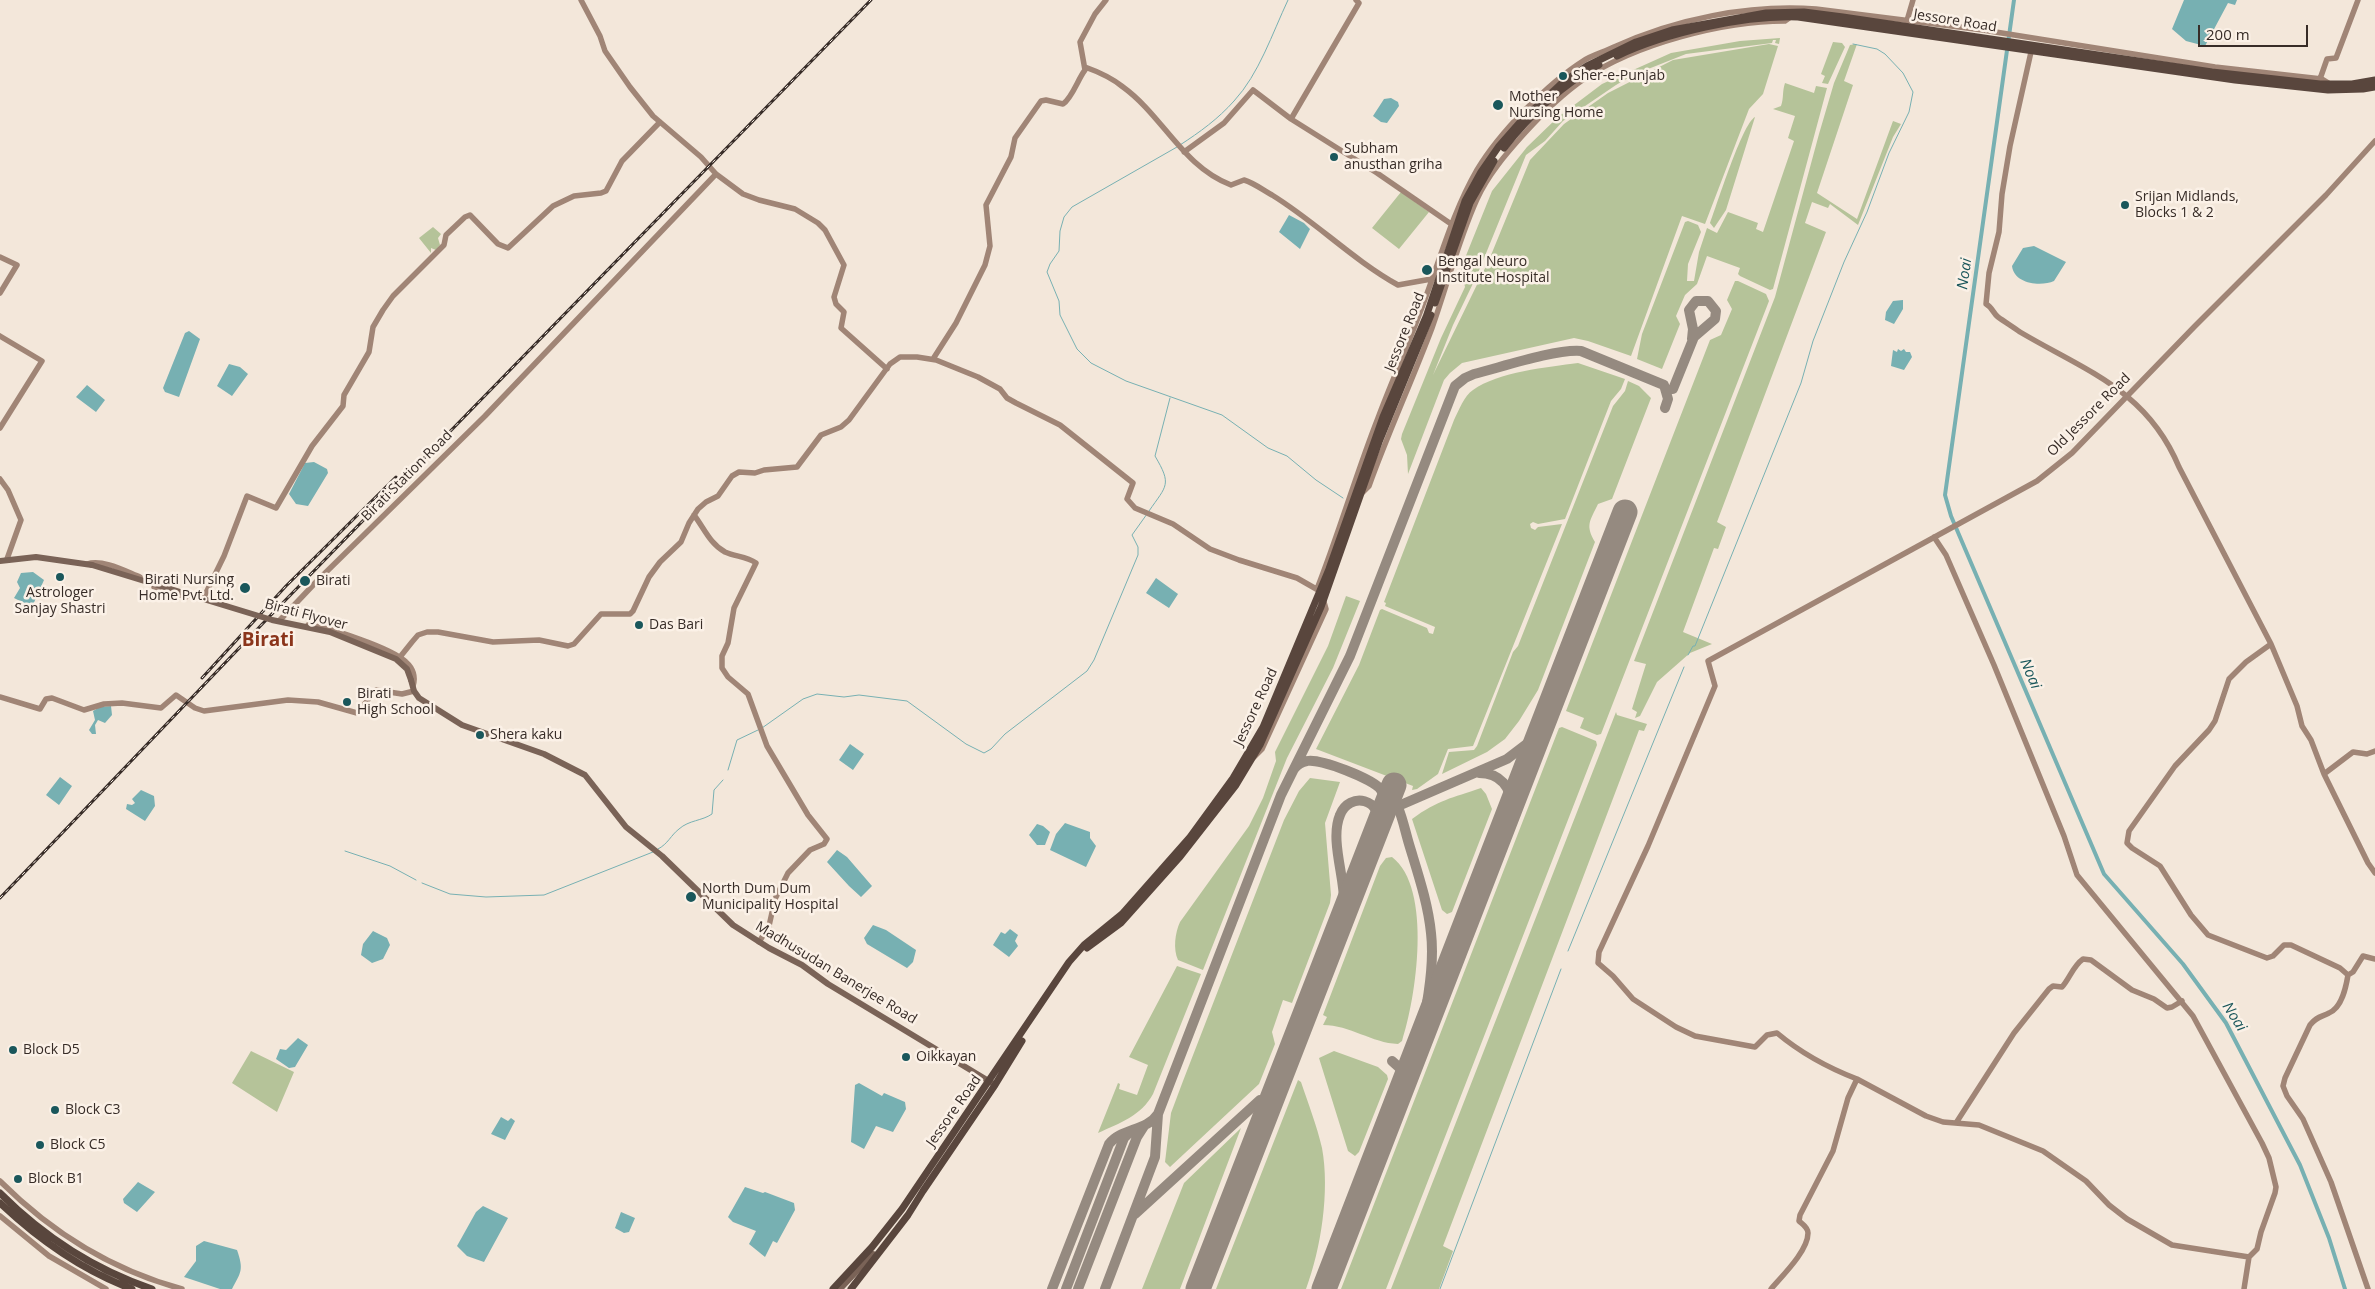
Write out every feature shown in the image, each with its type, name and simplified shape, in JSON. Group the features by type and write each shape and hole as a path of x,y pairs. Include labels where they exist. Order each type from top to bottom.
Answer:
{"highway":[{"name":"Jessore Road","path":"833,1289 886,1230 992,1083 1069,962 1084,945 1122,914 1153,880 1190,837 1233,778 1263,727 1321,592 1378,430 1426,317 1454,226 1469,193 1481,172 1516,127 1563,82 1587,66 1627,46 1672,30 1776,12 1816,13 1905,26 2000,44 2330,84 2375,80"},
{"path":"851,1289 875,1255 893,1237 992,1083 1073,964 1087,949 1121,923 1153,888 1219,808 1252,758 1270,724 1324,602 1321,592 1362,492 1386,424 1428,323 1439,278 1470,203 1492,163 1506,145 1538,111 1578,77 1618,55 1671,35 1766,18 1792,16 1905,26"},
{"path":"2032,47 2218,78 2313,89 2363,89 2375,87"},
{"path":"0,1193 33,1224 68,1250 116,1276 152,1289"},
{"path":"0,1203 54,1248 92,1272 132,1289"}],"main road":[{"name":"Birati Flyover","path":"0,561 36,557 89,565 272,620 330,632 396,659 407,669 413,686"},
{"name":"Madhusudan Banerjee Road","path":"413,686 417,697 468,728 544,754 582,773 592,781 626,827 655,850 728,921 759,942 802,965 828,984 992,1083"},
{"path":"840,1289 873,1254 875,1255"}],"street":[{"path":"581,0 600,36 606,52 630,87 660,122 701,157 716,174 746,195 801,211 818,222 825,230 844,265 834,297 836,304 844,312 842,328 887,369"},
{"path":"933,360 956,323 985,265 990,246 986,205 1011,157 1015,138 1041,101 1046,100 1062,104 1067,102 1086,67 1080,42 1095,14 1106,0"},
{"path":"1291,119 1359,3 1356,0"},
{"path":"1789,0 1791,7"},
{"path":"1905,26 1913,0"},
{"path":"2320,79 2327,59 2336,58 2358,0"},
{"path":"1183,152 1224,123 1253,90 1291,119 1376,173 1454,226 1458,208 1485,158 1512,124 1550,87 1584,60 1648,32 1763,8 1791,7 1816,9 1905,26 1996,33 2025,38 2032,47 2012,138 2002,194 1999,232 1989,274 1986,304 1991,307 1997,316 2019,331 2091,370 2128,395 2170,446 2179,467 2271,644 2297,706 2302,726 2311,740 2324,774 2368,864 2375,873"},
{"path":"1362,492 1369,486 1431,329 1477,199 1502,157 1549,108 1586,78 1608,66 1642,50 1676,38 1720,28 1785,21 1792,16"},
{"path":"2183,65 2320,79 2330,84"},
{"path":"1086,67 1103,74 1124,87 1149,112 1183,152 1225,182 1234,185 1241,180 1247,181 1288,205 1398,285 1439,278"},
{"path":"204,597 224,556 247,496 276,508 312,446 343,406 344,395 371,349 374,327 380,314 393,296 444,244 446,235 465,217 470,215 498,244 508,248 553,206 574,196 600,194 606,191 622,161 660,122"},
{"name":"Old Jessore Road","path":"1857,1079 1825,1067 1807,1057 1778,1032 1767,1035 1755,1047 1695,1036 1633,999 1613,976 1598,963 1599,952 1648,846 1715,686 1708,667 1710,659 1844,588 2037,481 2057,466 2326,195 2375,141"},
{"name":"Birati Station Road","path":"280,620 317,581 432,470 716,174"},
{"path":"0,257 17,265 0,293"},
{"path":"0,336 42,361 0,428"},
{"path":"400,658 418,636 427,632 438,632 492,642 539,640 568,646 574,644 601,614 632,613 649,577 681,542 694,515 706,502 718,496 735,474 797,467 821,435 841,426 853,416 887,369 900,357 933,360 978,377 1000,389 1007,398 1060,425 1133,483 1127,499 1131,505 1146,514 1172,524 1210,548 1230,557 1297,578 1321,592"},
{"path":"0,479 8,490 21,520 7,559"},
{"path":"694,515 712,543 720,549 746,557 756,563 734,608 722,664 724,672 748,694 760,730 782,773 808,815 827,839 824,844 810,850 788,873 774,899 769,926 759,942"},
{"path":"1934,537 1946,555 1990,656 2064,836 2076,875 2182,1001 2211,1049 2269,1158 2276,1187 2275,1193 2257,1249 2249,1257 2244,1289"},
{"path":"0,697 40,709 46,699 52,698 84,710 104,704 121,703 161,708 176,695 199,710 209,711 288,700 307,701 357,713 376,690 402,694 413,686 415,680 412,672 400,658 331,629 280,620 105,564 94,562 89,565"},
{"path":"89,565 165,591 234,610 239,611 242,608"},
{"path":"2271,644 2246,662 2229,679 2215,721 2175,766 2129,831 2127,843 2160,866 2191,915 2208,935 2267,958 2273,956 2284,945 2291,945 2340,968 2348,975"},
{"path":"2324,774 2353,752 2371,754 2375,751"},
{"path":"2368,1289 2331,1182 2303,1119 2287,1096 2284,1078 2315,1018 2334,1011 2339,1005 2348,975 2353,972 2363,956 2375,959"},
{"path":"1956,1123 2014,1033 2053,986 2062,987 2070,979 2077,964 2083,959 2091,960 2132,990 2154,999 2166,1008 2182,1001"},
{"path":"1771,1289 1801,1252 1808,1233 1807,1228 1798,1221 1833,1151 1848,1098 1857,1079 1926,1116 1943,1122 1979,1125 2043,1151 2086,1181 2109,1205 2172,1245 2249,1257"},
{"path":"0,1181 38,1216 75,1242 118,1266 182,1289"},
{"path":"0,1216 49,1256 106,1289"}],"green space":[{"path":"1780,38 1779,44 1775,43 1776,40 1773,40 1772,43 1686,54 1633,75 1563,121 1545,141 1526,155 1478,273 1453,325 1433,375 1489,260 1530,160 1564,124 1608,93 1673,60 1769,44 1778,46 1763,94 1749,109 1705,224 1682,216 1631,356 1574,338 1462,363 1444,380 1408,474 1407,455 1401,439 1402,434 1441,338 1465,287 1461,268 1492,191 1527,147 1557,118 1602,84 1671,53 1740,41"},
{"path":"1833,42 1842,43 1845,47 1828,84 1822,83 1825,76 1821,74"},
{"path":"1857,44 1844,81 1853,85 1817,193 1857,219 1893,121 1901,124 1893,137 1858,225 1830,204 1828,208 1812,202 1805,223 1826,232 1717,522 1726,527 1718,549 1714,548 1683,632 1712,644 1690,653 1657,682 1640,716 1635,718 1637,712 1632,709 1646,664 1634,661 1775,297 1834,83 1850,45"},
{"path":"1785,83 1814,93 1816,86 1827,88 1773,289 1770,290 1740,276 1738,274 1740,268 1707,256 1697,284 1685,295 1676,316 1680,324 1662,369 1637,359 1642,334 1685,222 1688,221 1698,225 1701,232 1688,264 1687,281 1694,281 1699,252 1707,228 1717,233 1728,212 1758,223 1756,229 1763,232 1794,141 1788,138 1795,116 1773,109 1781,106"},
{"path":"1755,117 1726,210 1714,228 1710,223 1730,166 1743,134"},
{"path":"1401,192 1429,212 1399,249 1372,228"},
{"path":"433,227 441,234 438,238 440,245 436,250 431,248 431,253 419,238"},
{"path":"1735,281 1766,294 1769,301 1601,734 1597,735 1580,728 1584,718 1566,711 1710,340 1721,335 1732,309 1727,300"},
{"path":"1578,363 1625,379 1621,389 1611,401 1565,519 1538,524 1533,522 1530,524 1531,528 1535,530 1538,527 1562,524 1473,746 1448,749 1438,774 1417,789 1412,790 1413,786 1316,749 1359,665 1380,610 1382,609 1427,628 1429,633 1433,634 1435,627 1385,606 1386,603 1384,602 1454,420 1464,399 1473,390 1496,379 1524,371"},
{"path":"1628,381 1639,386 1651,398 1612,499 1598,504 1591,519 1589,527 1595,542 1538,690 1519,721 1505,739 1487,752 1442,774 1449,752 1474,750 1477,746 1613,406 1625,391"},
{"path":"1346,596 1360,601 1333,668 1287,758 1203,970 1178,960 1175,941 1180,922 1249,826 1263,798 1276,761 1275,752 1328,646"},
{"path":"1616,712 1617,715 1647,724 1644,731 1639,730 1443,1246 1453,1251 1439,1289 1391,1289"},
{"path":"1562,727 1596,741 1597,745 1386,1289 1341,1289 1559,728"},
{"path":"1310,778 1340,782 1325,823 1330,903 1292,1003 1283,1000 1272,1032 1275,1044 1259,1084 1170,1167 1165,1162 1171,1113 1284,820 1299,791"},
{"path":"1481,788 1486,794 1492,809 1452,912 1447,914 1442,910 1412,819 1438,803"},
{"path":"1392,857 1405,872 1413,893 1417,918 1418,945 1412,999 1402,1041 1398,1044 1379,1041 1342,1028 1323,1025 1327,1017 1323,1015 1380,866 1386,858"},
{"path":"1177,966 1201,974 1153,1094 1148,1102 1136,1113 1098,1133 1118,1083 1120,1084 1119,1089 1137,1095 1148,1065 1129,1057"},
{"path":"251,1051 294,1072 277,1112 232,1083"},
{"path":"1334,1051 1378,1067 1387,1075 1388,1079 1359,1152 1355,1156 1348,1151 1319,1058"},
{"path":"1298,1080 1301,1082 1320,1140 1325,1183 1320,1238 1306,1289 1216,1289"},
{"path":"1241,1128 1180,1289 1142,1289 1184,1183"}],"water":[{"path":"2184,0 2237,0 2235,5 2228,3 2205,46 2186,41 2172,29"},
{"path":"1391,98 1398,102 1399,106 1387,123 1381,122 1373,116 1384,99"},
{"path":"1289,215 1304,223 1310,229 1300,249 1279,232"},
{"path":"2034,246 2066,262 2054,281 2036,284 2023,280 2014,272 2012,266 2023,248"},
{"path":"1903,300 1903,309 1894,324 1885,320 1886,312 1893,301"},
{"path":"189,331 200,339 179,397 165,392 163,388 185,333"},
{"path":"1898,349 1910,352 1912,357 1904,370 1891,366 1893,350 1897,352"},
{"path":"229,364 240,367 248,374 232,396 217,386"},
{"path":"87,385 105,400 96,412 76,397"},
{"path":"314,462 327,469 328,473 308,506 296,504 289,494 305,463"},
{"path":"33,572 44,580 32,607 14,598 20,588 17,582 21,573"},
{"path":"1156,578 1178,594 1169,608 1146,593"},
{"path":"111,706 112,715 105,723 98,720 95,725 96,734 92,734 89,730 95,720 93,711 100,707"},
{"path":"850,744 864,754 853,770 839,760"},
{"path":"60,777 72,786 59,805 46,795"},
{"path":"141,790 154,796 155,806 145,821 126,809 127,804 132,805 135,803 132,799"},
{"path":"1065,823 1090,832 1090,838 1096,846 1086,867 1050,850 1056,834"},
{"path":"1037,824 1050,832 1045,845 1037,845 1029,835"},
{"path":"837,850 847,857 872,886 861,897 827,862"},
{"path":"873,925 886,930 916,950 913,962 907,968 867,944 864,938"},
{"path":"1010,929 1018,935 1015,941 1018,946 1009,957 993,945 1001,932 1005,934"},
{"path":"373,931 387,938 390,945 383,959 372,963 361,955 363,944"},
{"path":"298,1038 308,1045 295,1067 289,1068 276,1059 280,1049 286,1050"},
{"path":"859,1083 882,1096 884,1093 905,1102 906,1109 893,1132 876,1126 864,1149 851,1142 855,1085"},
{"path":"501,1117 508,1121 511,1118 515,1121 505,1140 491,1134"},
{"path":"138,1182 155,1192 137,1212 124,1203 123,1199"},
{"path":"745,1187 794,1203 795,1210 777,1243 773,1241 765,1257 749,1244 756,1231 733,1222 728,1217"},
{"path":"483,1206 508,1218 484,1262 467,1256 457,1246 476,1212"},
{"path":"621,1212 635,1218 629,1232 624,1233 615,1228"},
{"path":"204,1241 237,1250 241,1267 238,1279 232,1289 220,1289 184,1277 196,1261 196,1246"}],"waterway":[{"path":"1180,145 1202,130 1228,108 1243,90 1258,66 1288,0"},
{"name":"Noai","path":"2014,0 1945,495 1951,516 2104,874 2183,964 2226,1023 2300,1165 2329,1238 2345,1289"},
{"path":"1688,655 1693,646 1695,646 1801,383 1813,341 1844,262 1867,212 1889,153 1909,112 1913,92 1903,73 1885,54 1877,49 1853,44"},
{"path":"1177,147 1072,207 1064,217 1060,231 1059,251 1047,272 1059,301 1060,315 1077,349 1091,363 1126,381 1222,415 1268,448 1287,456 1316,480 1343,498"},
{"path":"1149,511 1160,496 1165,485 1164,473 1155,456 1170,398"},
{"path":"762,728 803,699 817,694 844,697 859,695 907,701 966,744 984,753 991,749 1005,734 1087,671 1094,660 1138,555 1138,547 1132,535 1147,514"},
{"path":"1568,951 1684,667"},
{"path":"728,770 737,740 758,730"},
{"path":"658,849 683,826 712,814 714,790 723,780"},
{"path":"345,851 390,866 416,880"},
{"path":"422,883 450,894 486,897 544,895 653,852"},
{"path":"1440,1289 1561,969"}],"taxiway":[{"path":"1673,389 1694,337 1715,319 1716,311 1708,301 1696,301 1689,310 1693,329 1692,339"},
{"path":"1105,1289 1155,1157 1158,1114 1281,795 1350,656 1455,386 1474,374 1528,359 1570,351 1581,351 1664,385 1668,399 1665,408"},
{"path":"1377,829 1389,812 1396,807 1507,759 1528,743 1544,722"},
{"path":"1294,769 1303,762 1313,761 1334,766 1368,780 1376,785 1383,794 1384,805 1380,820"},
{"path":"1479,773 1493,776 1503,783 1511,800 1511,808"},
{"path":"1384,787 1394,799 1400,813 1430,922 1432,946 1431,975 1418,1046"},
{"path":"1338,929 1344,912 1343,887 1336,837 1340,815 1344,807 1351,803 1365,801 1376,810 1378,828"},
{"path":"1392,1061 1402,1070 1403,1086"},
{"path":"1135,1214 1260,1100 1267,1107 1263,1121"},
{"path":"1052,1289 1109,1144 1120,1135 1147,1124 1158,1114"},
{"path":"1078,1289 1137,1137 1144,1126"},
{"path":"1066,1289 1124,1138 1129,1133"}],"runway":[{"path":"1324,1289 1625,512"},
{"path":"1198,1289 1394,785"}],"railway":[{"path":"0,898 269,617 871,0"},
{"path":"202,678 286,586 396,477"}],"place":[{"name":"Sher-e-Punjab","path":"1563,76"},
{"name":"Mother Nursing Home","path":"1498,105"},
{"name":"Subham anusthan griha","path":"1334,157"},
{"name":"Srijan Midlands, Blocks 1 & 2","path":"2125,205"},
{"name":"Bengal Neuro Institute Hospital","path":"1427,270"},
{"name":"Astrologer Sanjay Shastri","path":"60,577"},
{"name":"Birati","path":"305,581"},
{"name":"Birati Nursing Home Pvt. Ltd.","path":"245,588"},
{"name":"Das Bari","path":"639,625"},
{"name":"Birati High School","path":"347,702"},
{"name":"Shera kaku","path":"480,735"},
{"name":"North Dum Dum Municipality Hospital","path":"691,897"},
{"name":"Block D5","path":"13,1050"},
{"name":"Oikkayan","path":"906,1057"},
{"name":"Block C3","path":"55,1110"},
{"name":"Block C5","path":"40,1145"},
{"name":"Block B1","path":"18,1179"}],"district":[{"name":"Birati","path":"268,641"}]}
